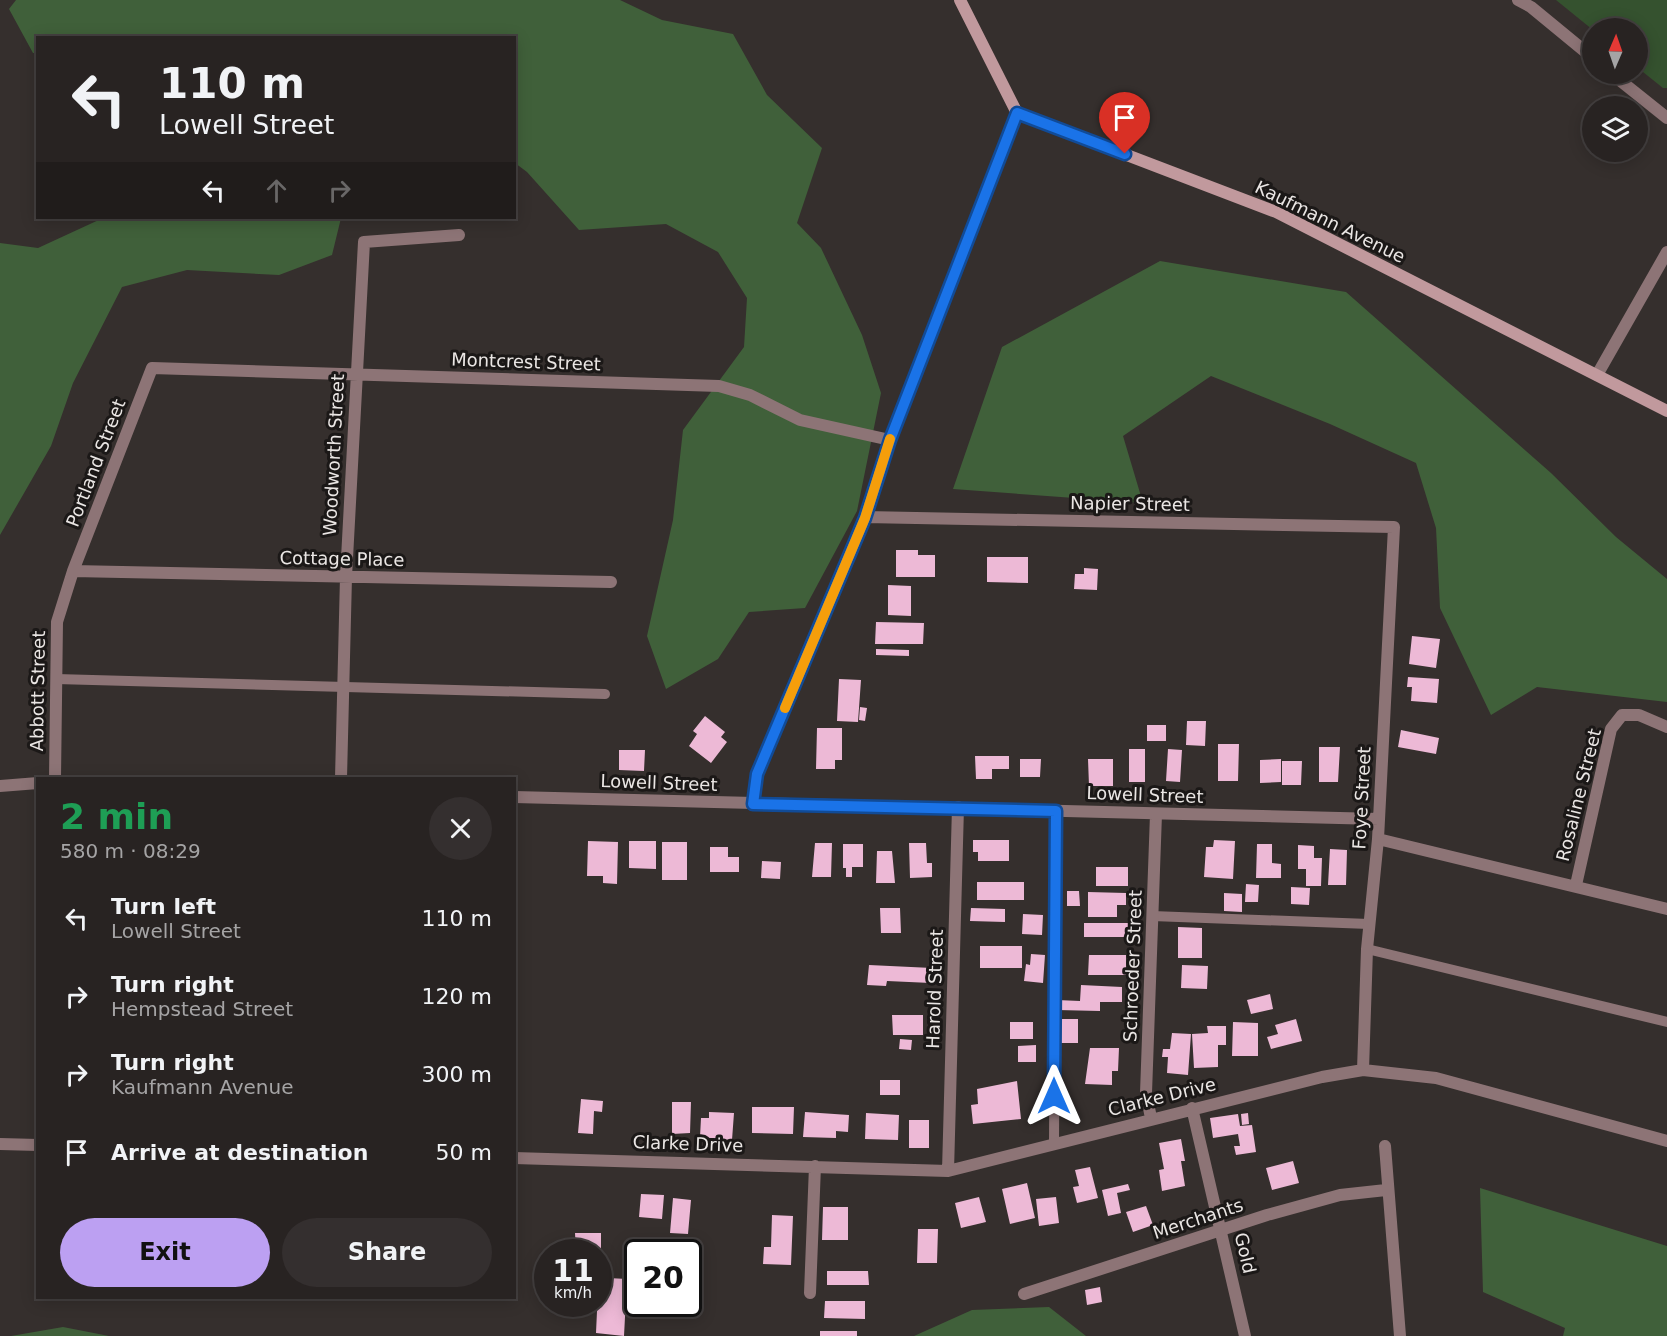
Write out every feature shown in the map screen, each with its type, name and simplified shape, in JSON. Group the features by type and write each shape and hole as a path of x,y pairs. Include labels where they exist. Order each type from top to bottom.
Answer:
{"main road":[{"path":"960,0 1017,113"},
{"name":"Kaufmann Avenue","path":"1017,113 1276,212 1667,411"}],"street":[{"path":"1518,0 1531,7 1582,49"},
{"path":"1624,84 1667,118"},
{"path":"753,804 757,774 865,518 890,440 1017,113"},
{"name":"Woodworth Street","path":"341,777 346,577 364,242 459,235"},
{"path":"1597,375 1666,255"},
{"name":"Montcrest Street","path":"152,368 718,386 750,395 800,420 890,440"},
{"name":"Portland Street","path":"73,571 152,368"},
{"name":"Napier Street","path":"865,518 1394,527"},
{"name":"Foye Street","path":"1363,1070 1367,949 1378,839 1394,527"},
{"name":"Cottage Place","path":"73,571 611,582"},
{"name":"Abbott Street","path":"55,777 57,622 73,571"},
{"name":"Rosaline Street","path":"1575,885 1611,729 1622,715 1639,715 1667,727"},
{"path":"0,786 36,783"},
{"name":"Lowell Street","path":"516,797 1379,819"},
{"name":"Harold Street","path":"948,1171 958,807"},
{"name":"Schroeder Street","path":"1151,1118 1146,1093 1155,814"},
{"path":"1378,839 1667,909"},
{"name":"Clarke Drive","path":"516,1158 948,1171 1192,1108 1322,1077 1363,1070 1436,1078 1667,1141"},
{"name":"Gold","path":"1192,1108 1245,1336"},
{"path":"0,1144 36,1145"},
{"path":"1385,1146 1386,1190 1400,1336"},
{"path":"810,1293 815,1166"},
{"name":"Merchants","path":"1024,1294 1221,1232 1267,1215 1340,1195 1386,1190"}],"lane":[{"path":"56,679 605,694"},
{"path":"1053,1143 1056,811"},
{"path":"1152,916 1369,924"},
{"path":"1367,949 1667,1022"}],"green space":[{"path":"16,0 620,0 662,20 733,34 767,95 822,148 797,223 821,248 862,335 881,393 857,511 805,608 749,612 718,659 666,689 647,636 673,520 683,430 744,347 747,298 718,252 666,224 579,230 527,172 516,164 516,36 36,36 36,53 33,53 9,9"},
{"path":"1556,0 1667,0 1667,88 1663,88 1648,76 1648,18 1582,18 1582,21"},
{"path":"101,219 341,219 332,255 279,275 187,270 122,287 73,383 51,446 0,535 0,243 38,248"},
{"path":"1160,261 1346,292 1551,473 1616,537 1667,579 1667,702 1537,687 1491,715 1440,608 1436,528 1416,463 1330,424 1211,376 1123,436 1143,503 953,489 1002,347"},
{"path":"1480,1188 1667,1246 1667,1336 1563,1336 1565,1328 1483,1292"},
{"path":"1049,1307 1086,1336 914,1336 972,1310"},
{"path":"63,1327 109,1336 11,1336"}],"building":[{"path":"896,550 918,550 918,555 935,555 935,577 896,577"},
{"path":"987,557 1028,557 1028,583 987,582"},
{"path":"1084,568 1098,569 1097,590 1074,589 1075,574 1084,574"},
{"path":"888,585 911,586 911,616 888,615"},
{"path":"876,622 924,623 923,644 875,644"},
{"path":"1412,636 1440,639 1436,668 1409,664"},
{"path":"876,649 909,650 909,656 876,655"},
{"path":"1408,677 1439,679 1437,703 1411,701 1412,687 1407,687"},
{"path":"839,679 861,680 858,722 837,721"},
{"path":"860,707 867,708 865,721 859,720"},
{"path":"705,716 725,732 721,737 727,742 711,763 689,746 697,734 693,731"},
{"path":"1187,721 1206,721 1205,746 1186,745"},
{"path":"1147,725 1166,725 1166,741 1147,741"},
{"path":"817,728 842,728 842,760 835,760 835,769 816,769"},
{"path":"1401,730 1439,738 1436,754 1398,747"},
{"path":"1218,744 1239,744 1238,781 1218,781"},
{"path":"1319,747 1340,747 1338,782 1319,782"},
{"path":"1129,749 1145,749 1145,782 1129,782"},
{"path":"1168,749 1182,750 1180,782 1166,781"},
{"path":"619,750 645,750 644,771 619,770"},
{"path":"975,756 1009,756 1009,769 992,769 992,779 976,779"},
{"path":"1020,759 1041,759 1040,777 1020,777"},
{"path":"1088,759 1113,759 1113,786 1089,786"},
{"path":"1281,759 1281,782 1260,783 1260,760"},
{"path":"1282,761 1302,761 1301,785 1282,785"},
{"path":"973,840 1009,840 1009,861 978,861 978,852 973,852"},
{"path":"1214,840 1235,841 1233,879 1204,877 1206,847 1213,847"},
{"path":"588,841 618,842 617,884 603,883 603,876 587,876"},
{"path":"629,841 656,841 656,869 629,868"},
{"path":"662,842 687,842 687,880 662,880"},
{"path":"815,843 832,843 831,877 812,877"},
{"path":"909,843 926,843 927,863 932,863 932,877 910,878"},
{"path":"843,844 863,844 863,867 852,867 852,877 846,877 846,868 843,868"},
{"path":"1257,844 1272,844 1272,863 1281,864 1281,878 1256,878"},
{"path":"1298,845 1314,846 1314,858 1322,858 1321,886 1306,886 1306,869 1298,869"},
{"path":"710,847 728,847 728,857 739,857 739,872 710,872"},
{"path":"1330,849 1347,850 1346,885 1328,885"},
{"path":"877,851 892,851 895,883 876,883"},
{"path":"762,861 781,862 780,879 761,878"},
{"path":"1096,867 1128,867 1128,886 1096,886"},
{"path":"977,882 1024,882 1024,900 977,900"},
{"path":"1246,884 1259,885 1258,902 1245,902"},
{"path":"1291,887 1310,888 1309,905 1291,904"},
{"path":"1067,891 1079,891 1080,906 1067,906"},
{"path":"1088,892 1126,893 1126,905 1117,905 1117,917 1088,917"},
{"path":"1224,893 1242,894 1242,912 1224,911"},
{"path":"880,908 900,908 901,933 881,933"},
{"path":"971,908 1005,909 1005,922 970,921"},
{"path":"1023,914 1043,915 1042,935 1022,934"},
{"path":"1084,923 1128,923 1128,937 1084,937"},
{"path":"1178,927 1202,928 1202,958 1178,958"},
{"path":"980,946 1022,946 1022,968 980,968"},
{"path":"1031,954 1045,955 1043,983 1024,981 1026,964 1030,965"},
{"path":"1089,955 1126,955 1126,975 1088,975"},
{"path":"869,965 932,968 931,983 887,981 886,986 867,985"},
{"path":"1182,965 1208,966 1207,989 1181,988"},
{"path":"1081,985 1122,987 1122,1002 1100,1002 1100,1011 1057,1010 1057,1000 1080,1001"},
{"path":"1270,994 1273,1009 1251,1014 1247,1000"},
{"path":"892,1015 923,1015 923,1035 893,1035"},
{"path":"1054,1019 1078,1019 1078,1043 1054,1043"},
{"path":"1296,1019 1302,1041 1271,1049 1267,1037 1278,1034 1275,1025"},
{"path":"1010,1022 1033,1022 1033,1039 1010,1039"},
{"path":"1233,1022 1258,1023 1258,1056 1232,1056"},
{"path":"1207,1026 1226,1026 1226,1045 1218,1045 1218,1067 1194,1068 1192,1034 1208,1033"},
{"path":"1172,1033 1191,1034 1188,1075 1167,1073 1168,1057 1162,1057 1163,1049 1170,1049"},
{"path":"900,1039 912,1040 911,1050 899,1049"},
{"path":"1036,1045 1036,1062 1018,1062 1018,1046"},
{"path":"1090,1048 1119,1048 1118,1071 1112,1071 1112,1085 1085,1084"},
{"path":"880,1080 900,1080 900,1095 880,1095"},
{"path":"1017,1081 1021,1119 973,1124 971,1105 978,1104 977,1089"},
{"path":"581,1099 603,1101 602,1112 594,1111 593,1134 578,1133"},
{"path":"672,1102 691,1102 690,1133 672,1134"},
{"path":"752,1107 794,1107 793,1134 752,1133"},
{"path":"709,1112 734,1113 732,1140 700,1137 701,1118 709,1118"},
{"path":"805,1112 849,1115 848,1132 836,1131 836,1138 803,1137"},
{"path":"866,1113 899,1115 898,1140 865,1139"},
{"path":"1248,1113 1249,1124 1242,1125 1241,1114"},
{"path":"1238,1114 1240,1126 1252,1125 1256,1152 1236,1155 1234,1146 1240,1146 1238,1134 1213,1138 1210,1118"},
{"path":"909,1120 929,1120 929,1148 909,1148"},
{"path":"1181,1139 1185,1161 1181,1161 1185,1186 1162,1191 1159,1170 1164,1169 1159,1143"},
{"path":"1293,1161 1299,1183 1272,1190 1266,1168"},
{"path":"1090,1167 1098,1198 1077,1203 1073,1187 1079,1186 1075,1170"},
{"path":"1027,1183 1035,1218 1010,1224 1002,1189"},
{"path":"1128,1184 1130,1190 1117,1193 1121,1213 1108,1216 1102,1190"},
{"path":"641,1194 664,1195 662,1219 639,1217"},
{"path":"979,1197 986,1222 961,1228 955,1203"},
{"path":"1056,1197 1059,1223 1039,1226 1036,1199"},
{"path":"673,1198 691,1200 688,1234 670,1233"},
{"path":"1146,1206 1153,1225 1133,1232 1126,1212"},
{"path":"823,1207 848,1207 848,1240 822,1240"},
{"path":"772,1215 793,1216 791,1265 763,1264 764,1247 771,1247"},
{"path":"918,1229 938,1229 937,1263 917,1263"},
{"path":"575,1233 601,1233 601,1239 575,1239"},
{"path":"827,1271 868,1271 869,1285 827,1285"},
{"path":"612,1278 624,1279 624,1336 596,1333 597,1317 612,1317"},
{"path":"1100,1287 1102,1302 1087,1305 1085,1290"},
{"path":"825,1301 865,1301 865,1319 824,1318"},
{"path":"820,1331 857,1331 857,1336 820,1336"}],"slow traffic":[{"path":"785,708 865,518 890,439"}],"route":[{"path":"1054,1096 1056,811 753,804 757,774 865,518 890,440 1017,113 1125,154"}]}
